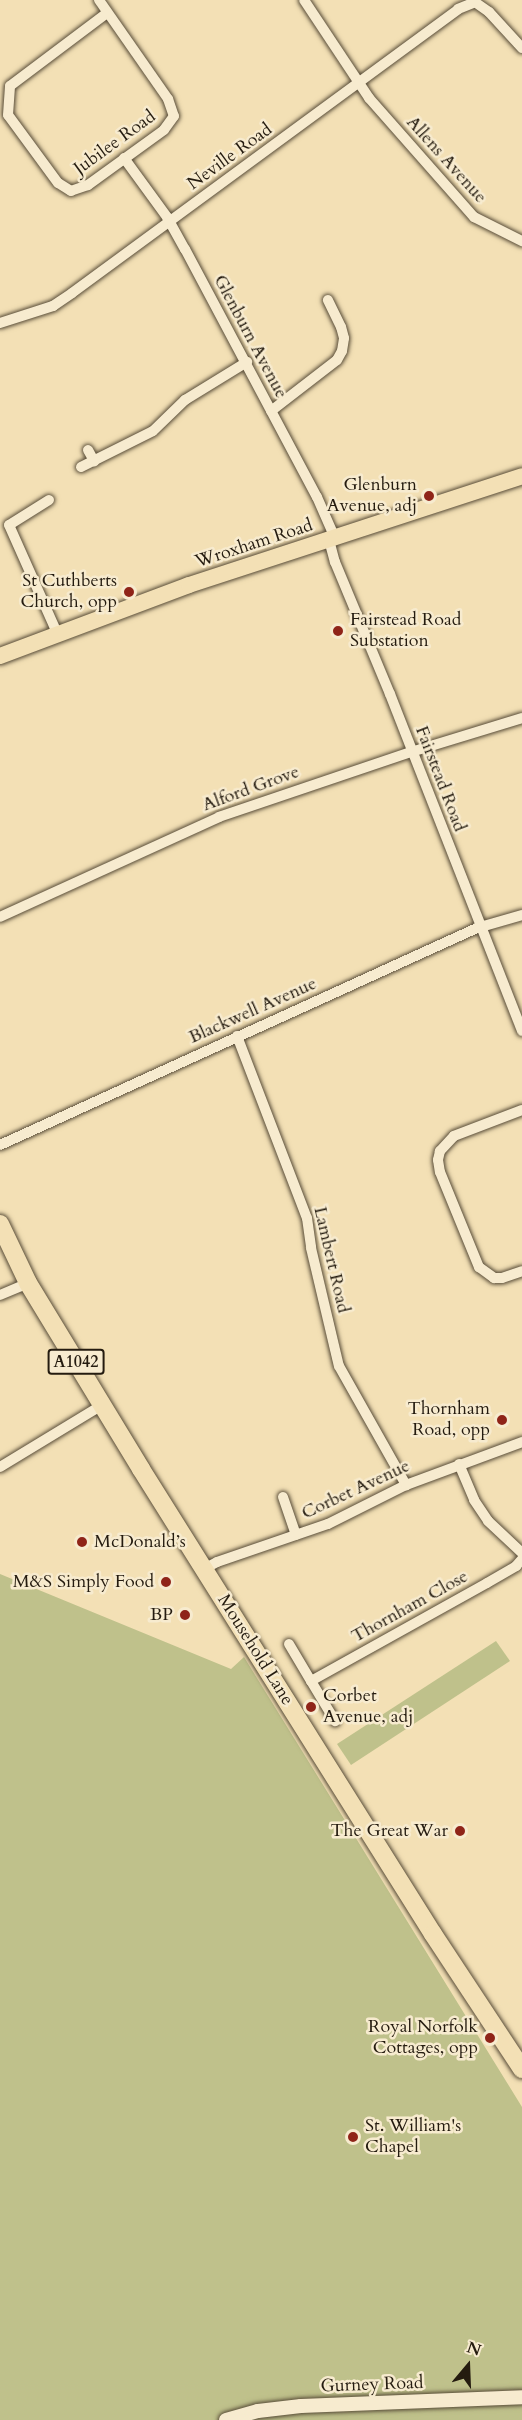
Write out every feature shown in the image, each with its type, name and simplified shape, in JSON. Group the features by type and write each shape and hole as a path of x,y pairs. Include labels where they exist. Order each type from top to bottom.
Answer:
{"highway":[{"name":"Mousehold Lane","path":"0,1224 28,1283 102,1405 433,1934 522,2069"}],"main road":[{"name":"Wroxham Road","path":"0,656 189,585 522,477"}],"street":[{"path":"99,0 106,13"},
{"name":"Allens Avenue","path":"304,0 359,83 474,217 522,241"},
{"path":"473,2 481,5 522,48"},
{"name":"Neville Road","path":"0,323 53,306 458,9 473,2"},
{"name":"Jubilee Road","path":"106,13 168,99 174,116 164,130 88,185 71,191 57,183 8,115 10,86 106,13"},
{"name":"Glenburn Avenue","path":"124,158 169,222 247,362 317,497 332,539"},
{"path":"271,411 337,360 342,351 344,338 341,327 328,300"},
{"path":"81,467 148,434 185,400 247,362"},
{"path":"88,450 94,461"},
{"path":"48,500 5,526 57,633"},
{"name":"Fairstead Road","path":"332,539 335,562 522,1030"},
{"name":"Alford Grove","path":"0,917 219,817 411,752 522,718"},
{"name":"Blackwell Avenue","path":"0,1145 481,927 522,915"},
{"name":"Lambert Road","path":"237,1036 306,1218 339,1366 406,1485"},
{"path":"522,1110 454,1136 440,1151 438,1160 440,1172 479,1267 486,1275 502,1278 522,1271"},
{"path":"0,1295 28,1283"},
{"path":"0,1467 102,1405"},
{"name":"Corbet Avenue","path":"204,1569 217,1562 328,1524 406,1485 522,1442"},
{"path":"459,1464 474,1500 488,1521 522,1553"},
{"path":"283,1497 296,1535"},
{"name":"Thornham Close","path":"311,1681 487,1583 516,1566 522,1559"},
{"path":"289,1644 335,1721"},
{"name":"Gurney Road","path":"226,2420 258,2411 301,2406 522,2397"}],"green space":[{"path":"0,1574 231,1669 244,1657 522,2107 522,2420 0,2420"},
{"path":"496,1641 510,1661 351,1765 337,1744"}],"place":[{"name":"Glenburn Avenue, adj","path":"429,496"},
{"name":"St Cuthberts Church, opp","path":"129,592"},
{"name":"Fairstead Road Substation","path":"338,631"},
{"name":"Thornham Road, opp","path":"502,1420"},
{"name":"McDonald’s","path":"82,1542"},
{"name":"M&S Simply Food","path":"166,1582"},
{"name":"BP","path":"185,1615"},
{"name":"Corbet Avenue, adj","path":"311,1707"},
{"name":"The Great War","path":"460,1831"},
{"name":"Royal Norfolk Cottages, opp","path":"490,2038"},
{"name":"St. William's Chapel","path":"353,2137"}]}
